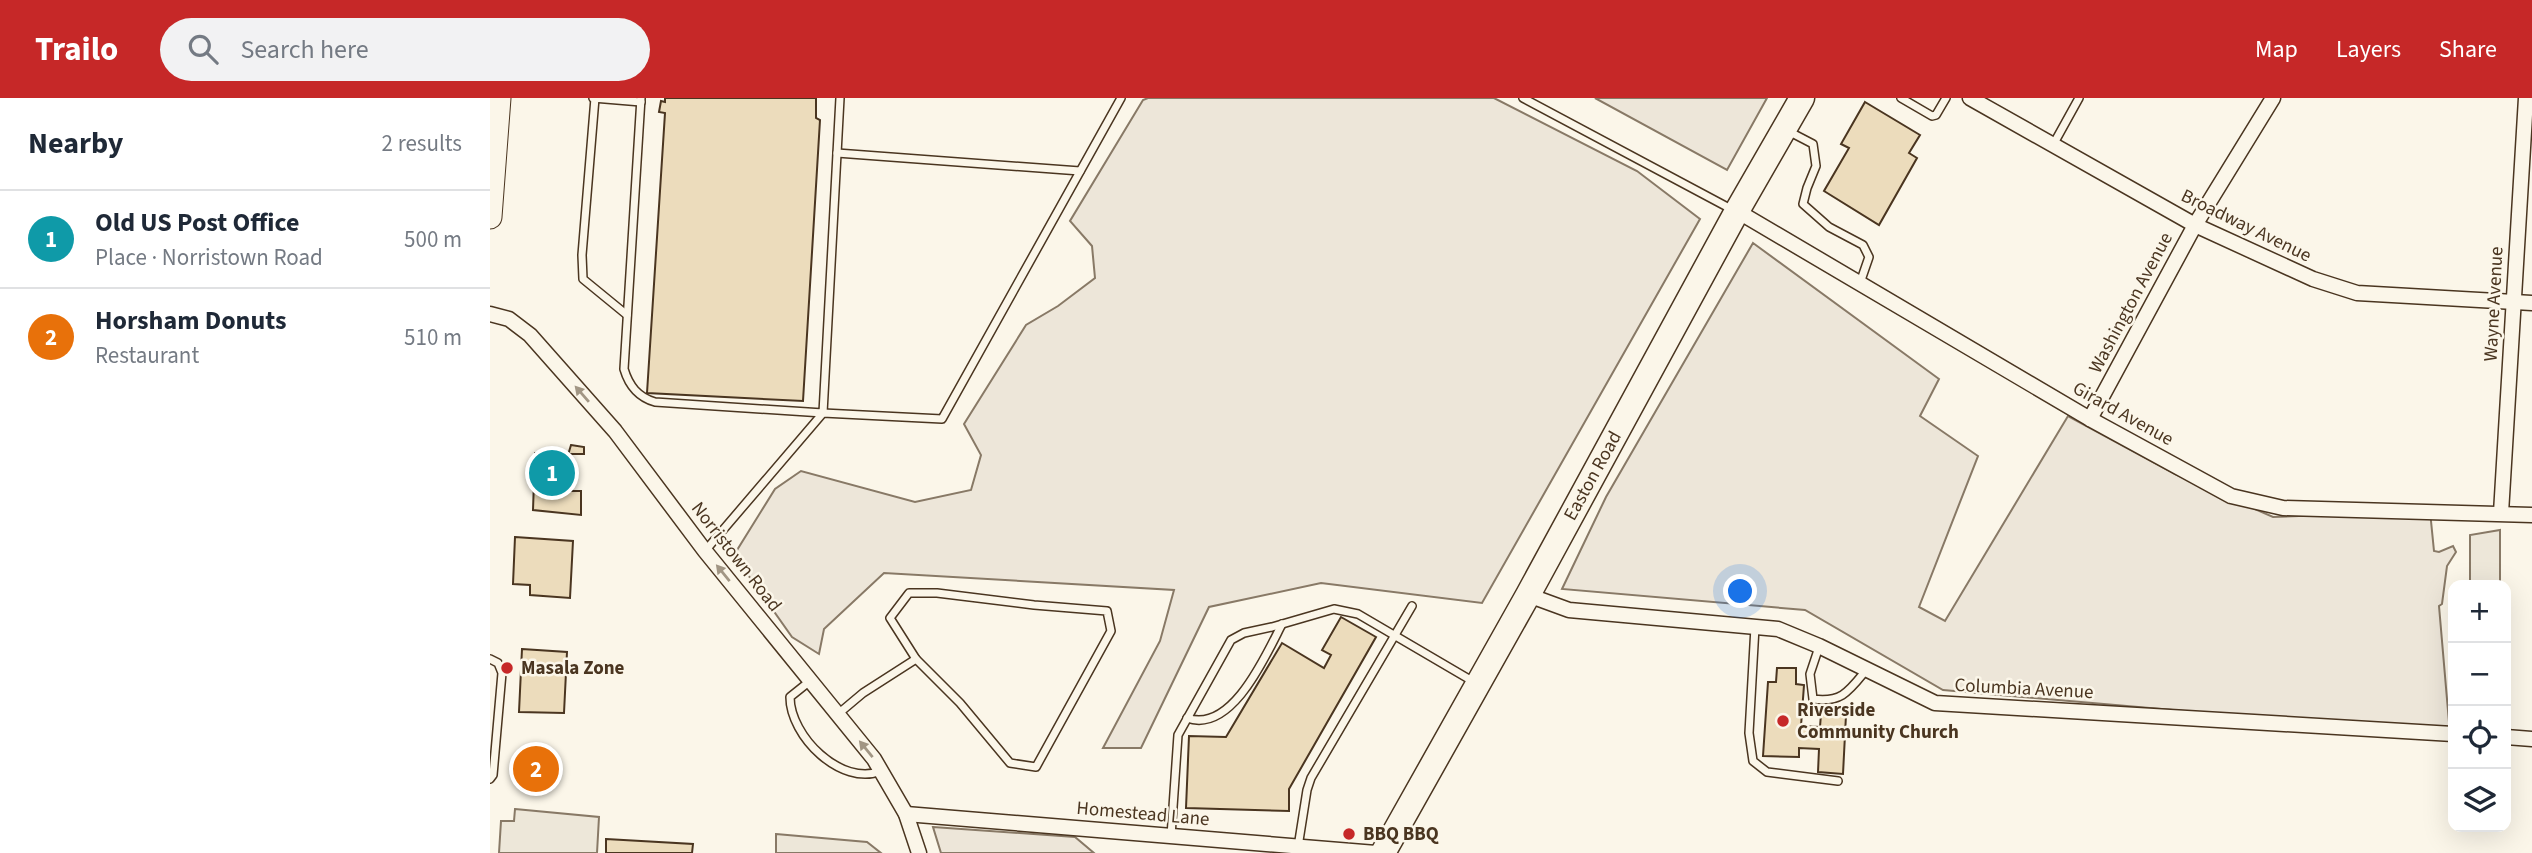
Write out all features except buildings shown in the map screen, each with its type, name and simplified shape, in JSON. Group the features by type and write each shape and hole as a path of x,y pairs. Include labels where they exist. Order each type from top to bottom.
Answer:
{"highway":[{"name":"Easton Road","path":"1383,853 1802,98"}],"main road":[{"path":"490,217 499,98"}],"street":[{"name":"Washington Avenue","path":"2090,419 2194,225 2273,98"},
{"name":"Wayne Avenue","path":"2501,513 2526,98"},
{"name":"Broadway Avenue","path":"1978,100 2194,225 2313,279 2357,293 2532,303"},
{"name":"Girard Avenue","path":"1737,211 2090,419 2231,496 2283,508 2532,515"},
{"name":"Norristown Road","path":"490,314 509,319 530,335 615,431 705,551 881,770 906,814 919,853"},
{"name":"Columbia Avenue","path":"1528,595 1569,610 1778,629 1819,646 1935,703 2448,734"},
{"path":"2511,737 2532,739"},
{"name":"Homestead Lane","path":"906,814 1376,853"}],"lane":[{"path":"627,316 583,279 582,255 594,98 641,100 624,369 631,384 646,400 942,419 1121,98"},
{"path":"705,551 823,413 840,98"},
{"path":"1522,98 1737,211"},
{"path":"1901,98 1932,116 1936,115 1946,98"},
{"path":"2053,145 2079,98"},
{"path":"1784,129 1813,144 1816,166 1803,204 1829,227 1863,244 1869,257 1860,284"},
{"path":"837,153 1080,171"},
{"path":"909,593 937,593 1107,611 1111,631 1036,767 1010,763 960,703 916,659 890,618 909,593"},
{"path":"1298,847 1311,778 1412,606"},
{"path":"1171,836 1178,735 1231,640 1244,633 1334,609 1358,614 1478,684"},
{"path":"1187,718 1195,721 1211,718 1231,706 1253,676 1282,624"},
{"path":"1755,626 1749,733 1753,761 1767,772 1838,781"},
{"path":"1819,646 1810,674 1813,699 1829,702 1847,694 1867,669"},
{"path":"490,659 498,663 502,673 493,775 490,779"},
{"path":"838,714 863,693 916,659"},
{"path":"811,680 790,697 790,710 821,758 837,767 868,776 881,770"}],"shaded area":[{"path":"1494,98 1637,171 1700,219 1482,603 1321,583 1209,607 1141,748 1103,748 1160,641 1174,590 884,573 824,629 819,654 792,637 734,555 775,489 801,471 915,502 971,490 981,455 964,424 1026,325 1058,306 1095,278 1092,246 1070,221 1143,100"},
{"path":"1595,98 1767,98 1727,170"},
{"path":"1753,243 1939,379 1920,416 1978,456 1919,607 1945,621 2068,416 2175,474 2273,517 2430,511 2434,551 2439,552 2453,546 2456,552 2447,566 2442,604 2439,606 2448,734 1943,690 1805,610 1562,589 1606,497"},
{"path":"2500,530 2500,580 2470,580 2470,535"},
{"path":"515,809 599,817 597,853 499,853 501,821 514,821"},
{"path":"933,827 1075,837 1094,853 941,853"},
{"path":"776,834 867,842 881,853 776,853"}],"place":[{"name":"Old US Post Office","path":"552,473"},
{"name":"Masala Zone","path":"507,668"},
{"name":"Riverside Community Church","path":"1783,721"},
{"name":"Horsham Donuts","path":"536,769"},
{"name":"BBQ BBQ","path":"1349,834"}]}
